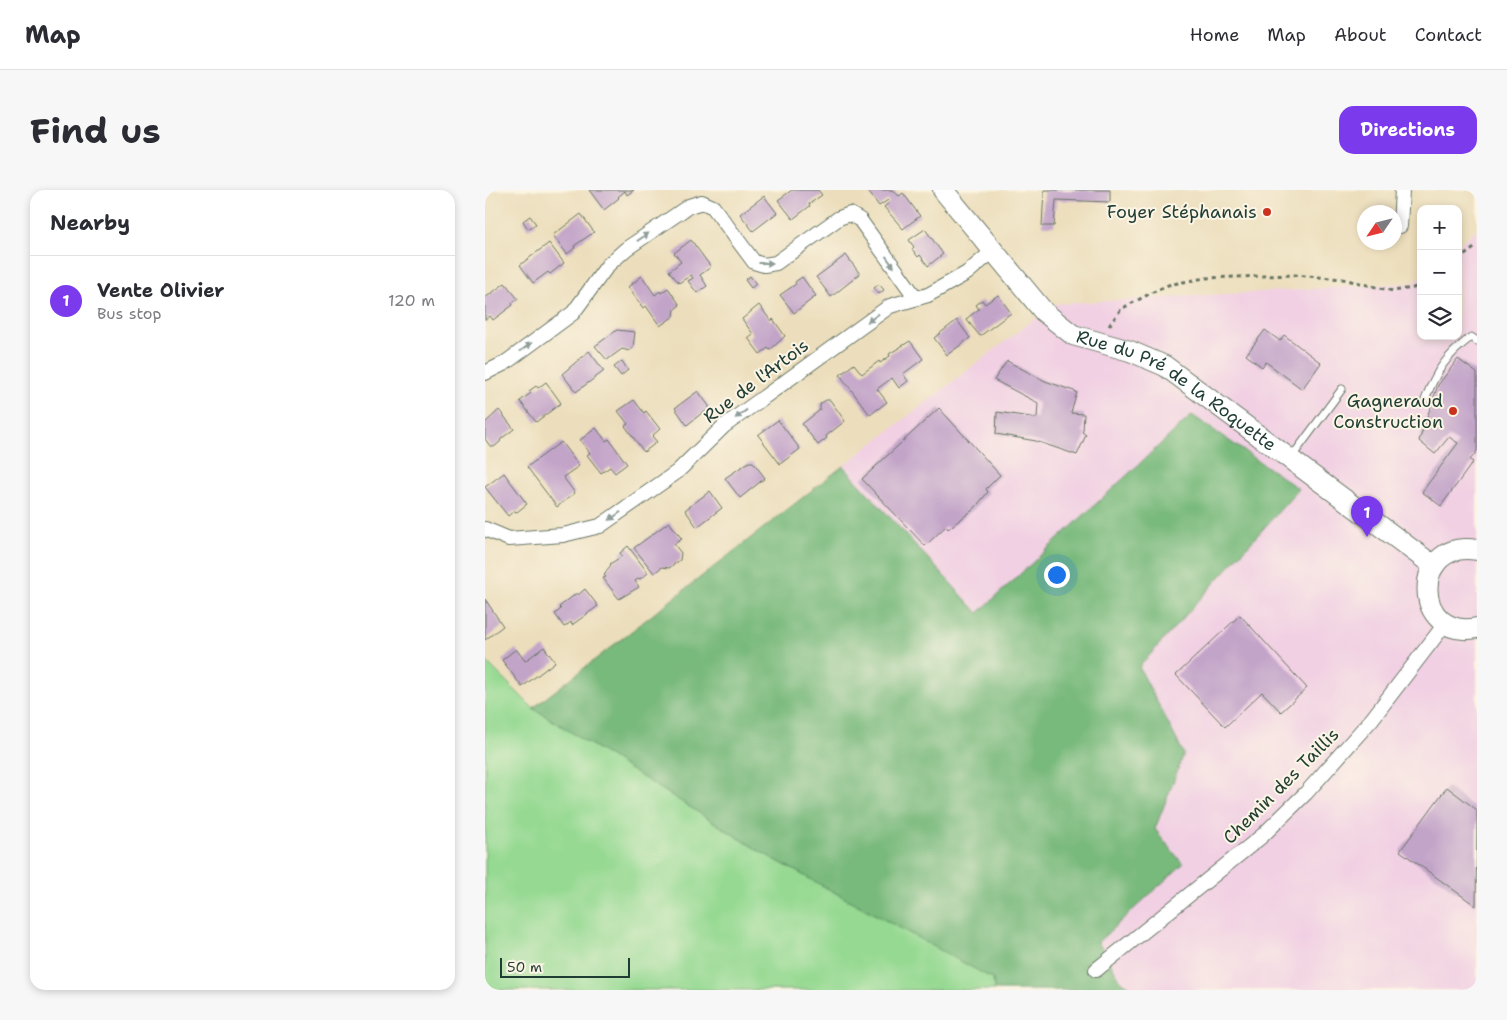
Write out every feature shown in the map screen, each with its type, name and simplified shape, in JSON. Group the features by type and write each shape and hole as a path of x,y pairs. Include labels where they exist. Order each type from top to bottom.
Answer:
{"street":[{"name":"Rue du Pré de la Roquette","path":"943,190 1044,312 1073,334 1129,351 1165,366 1433,566"},
{"path":"1401,205 1402,190"},
{"path":"485,373 505,362 573,313 608,265 626,249 689,206 702,202 713,207 753,262 764,265 776,263 839,218 850,214 860,220 916,298"},
{"name":"Rue de l'Artois","path":"485,529 509,539 563,535 600,526 677,472 724,426 890,306 928,295 967,273 993,251"},
{"path":"1477,550 1467,548 1454,550 1443,556 1433,566 1428,578 1426,591 1429,604 1445,624 1457,629 1469,630 1477,628"},
{"name":"Chemin des Taillis","path":"1096,970 1262,836 1306,793 1373,719 1445,624"}],"lane":[{"path":"1425,400 1432,380 1455,349 1471,337 1477,342"},
{"path":"1291,459 1343,389"}],"path":[{"path":"1462,257 1477,246"},
{"path":"1098,342 1121,309 1169,285 1205,278 1294,275 1343,279 1393,291 1417,286"}],"shaded area":[{"path":"1477,229 1477,990 1135,990 1121,982 1098,942 1183,864 1155,829 1184,754 1139,667 1299,489 1192,415 978,613 843,466 1054,304 1413,283 1417,280 1417,340 1462,340 1462,242"}],"green space":[{"path":"1192,415 1299,489 1139,667 1184,754 1155,829 1183,864 1098,942 1121,981 1135,990 994,990 993,979 761,852 533,708 843,466 978,613"},
{"path":"485,660 533,708 761,852 994,979 994,990 485,990"}],"building":[{"path":"589,190 634,190 627,195 625,191 604,210"},
{"path":"792,190 818,190 822,195 793,219 778,200"},
{"path":"867,190 892,190 899,196 903,193 920,216 903,229 884,207 889,203 888,200 879,206"},
{"path":"1044,190 1110,190 1110,202 1056,200 1054,226 1042,226"},
{"path":"764,196 777,213 753,231 740,214"},
{"path":"581,214 594,232 574,246 575,248 567,254 553,235"},
{"path":"530,216 536,224 528,229 523,221"},
{"path":"925,229 943,254 928,266 920,255 918,257 912,249 914,247 909,240"},
{"path":"691,240 711,267 700,275 707,286 697,293 688,281 693,278 691,275 679,283 669,271 681,262 674,253"},
{"path":"549,243 564,263 550,274 548,272 533,283 520,265"},
{"path":"846,255 860,274 831,297 816,277"},
{"path":"642,276 655,295 668,288 680,305 675,309 674,316 660,326 646,306 643,308 628,287"},
{"path":"750,276 756,284 751,288 745,280"},
{"path":"802,277 816,296 794,313 780,295 796,284 795,282"},
{"path":"505,283 518,299 493,320 490,316 485,320 485,298"},
{"path":"879,284 884,290 879,294 874,288"},
{"path":"998,295 1011,313 980,336 966,319 979,309 976,305 982,300 985,304"},
{"path":"759,305 771,321 773,319 785,336 770,350 768,348 760,354 748,338 753,334 742,319"},
{"path":"957,320 970,338 947,355 934,338"},
{"path":"617,330 635,332 633,348 629,351 622,349 607,360 595,346"},
{"path":"1265,330 1280,341 1284,335 1321,363 1302,389 1266,362 1262,367 1246,355"},
{"path":"910,341 923,359 903,374 908,381 899,388 892,378 877,389 887,402 870,415 840,375 854,364 862,374"},
{"path":"589,351 604,371 576,392 562,374"},
{"name":"Gagneraud Construction","path":"1458,359 1477,373 1477,451 1470,460 1473,462 1441,506 1422,492 1458,443 1449,437 1435,454 1419,441 1438,385"},
{"path":"622,361 628,370 621,376 614,367"},
{"path":"1007,361 1045,381 1077,392 1071,413 1084,414 1082,432 1086,435 1077,455 1036,441 996,434 997,412 1037,418 1038,403 994,380"},
{"path":"546,382 561,403 536,422 520,401 531,393 529,391 536,386 538,388"},
{"path":"698,391 709,406 709,409 687,425 675,408"},
{"path":"634,400 644,413 646,411 660,429 652,436 657,442 644,452 625,426 628,424 618,411"},
{"path":"830,400 845,421 818,445 802,424 820,410 820,404"},
{"path":"939,408 1000,475 986,489 988,492 974,509 948,529 946,526 925,546 862,479"},
{"path":"499,410 514,429 494,447 490,446 485,439 485,423"},
{"path":"778,420 800,449 780,464 758,435"},
{"path":"596,428 606,441 609,439 627,464 615,473 610,467 601,473 587,455 590,453 580,440"},
{"path":"561,442 579,466 563,477 575,493 557,507 527,467"},
{"path":"749,462 753,462 765,478 740,498 725,478"},
{"path":"504,473 527,504 508,516 485,487"},
{"path":"710,491 722,508 697,527 685,510"},
{"path":"669,522 682,539 674,544 681,553 680,560 669,568 662,567 654,573 634,548"},
{"path":"628,546 648,573 635,581 639,587 619,599 603,578 606,577 604,575 610,564 622,556 620,553"},
{"path":"585,589 598,606 572,625 571,622 564,627 555,614 561,609 559,607"},
{"path":"485,599 503,626 485,640"},
{"path":"1240,615 1307,688 1281,712 1262,692 1225,727 1176,675"},
{"path":"544,647 555,662 522,687 502,660 516,649 525,661"},
{"path":"1447,787 1477,810 1476,906 1400,851"}],"place":[{"name":"Foyer Stéphanais","path":"1267,212"},
{"name":"Gagneraud Construction","path":"1453,411"},
{"name":"Vente Olivier","path":"1367,537"}]}
